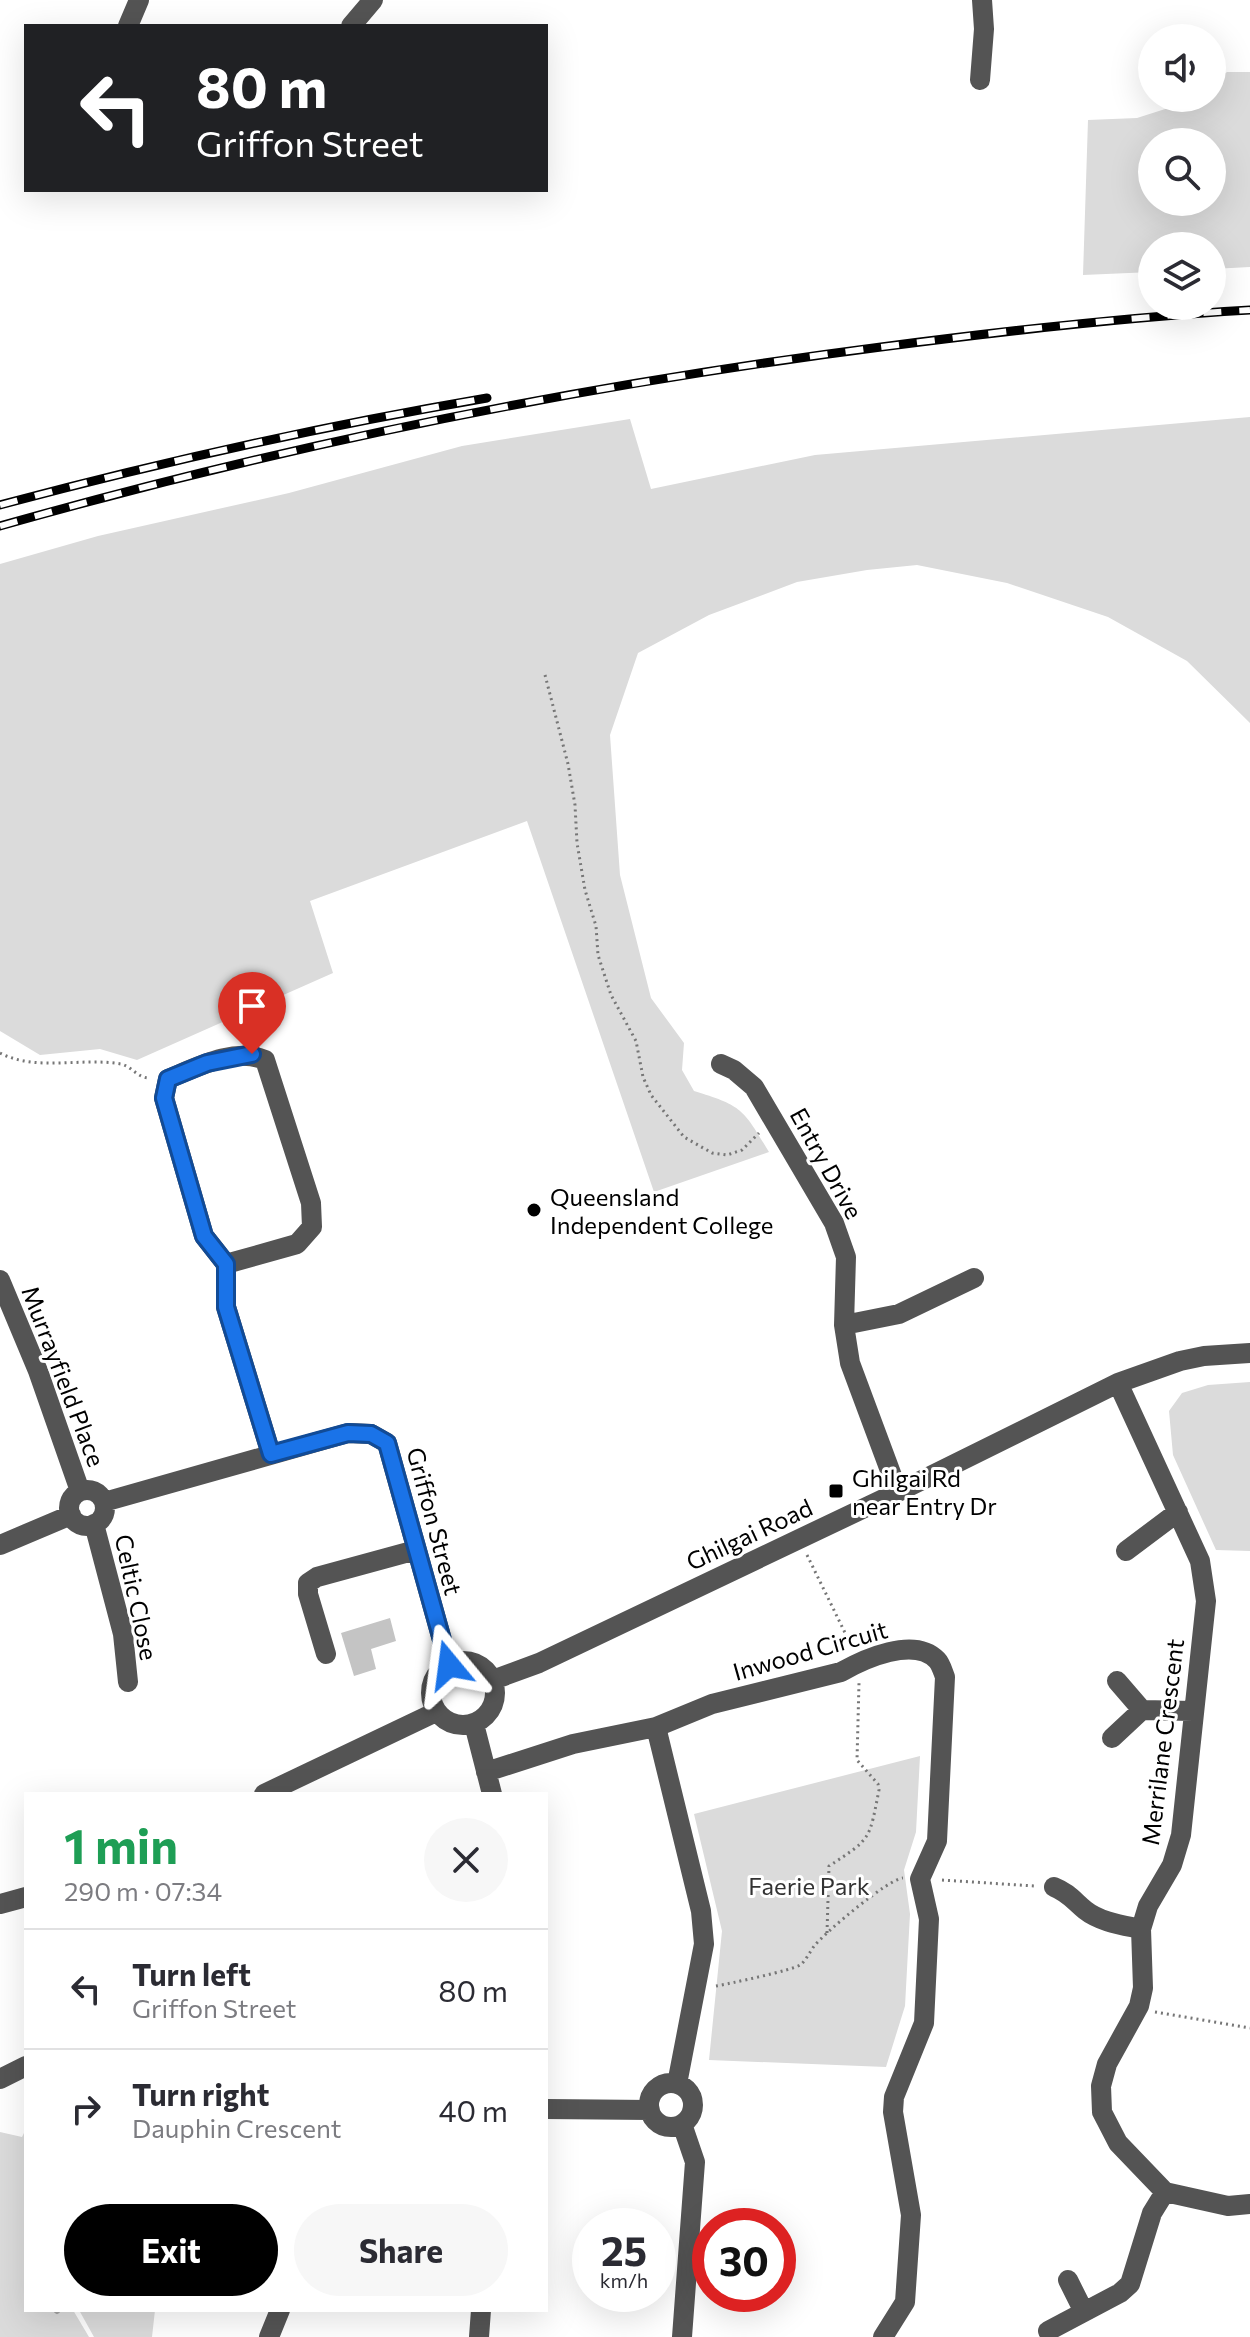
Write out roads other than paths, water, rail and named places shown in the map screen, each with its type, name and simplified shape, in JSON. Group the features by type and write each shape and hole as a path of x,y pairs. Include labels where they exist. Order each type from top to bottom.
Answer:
{"street":[{"path":"129,24 139,0"},
{"path":"353,24 373,0"},
{"path":"980,80 984,29 982,0"},
{"path":"226,1264 297,1244 312,1227 311,1203 265,1060 252,1054 207,1063 168,1079 164,1098 204,1236 226,1264 226,1307 271,1454"},
{"name":"Entry Drive","path":"721,1064 734,1070 754,1087 834,1223 846,1257 844,1325 850,1363 898,1492"},
{"path":"844,1325 899,1314 974,1278"},
{"name":"Murrayfield Place","path":"0,1280 38,1371 80,1491"},
{"name":"Ghilgai Road","path":"493,1680 539,1663 800,1539 1118,1383 1180,1361 1250,1353"},
{"name":"Merrilane Crescent","path":"1118,1383 1200,1561 1206,1601 1181,1835 1172,1865 1148,1906 1141,1929 1143,1988 1139,2006 1107,2064 1101,2086 1102,2112 1118,2143 1165,2192"},
{"name":"Griffon Street","path":"104,1502 348,1433 371,1434 387,1443 449,1665"},
{"path":"80,1491 95,1491 104,1502 104,1515 94,1524 78,1523 71,1515 71,1501 80,1491"},
{"path":"1126,1551 1178,1512"},
{"path":"0,1545 15,1536 71,1515"},
{"name":"Celtic Close","path":"94,1524 123,1634 128,1682"},
{"path":"326,1654 308,1594 308,1583 317,1577 416,1550"},
{"name":"Inwood Circuit","path":"486,1772 573,1744 656,1727 712,1704 841,1672 894,1650 925,1652 938,1661 945,1677 937,1841 920,1879 929,1919 924,2023 894,2097 893,2112 911,2215 905,2302 883,2337"},
{"path":"459,1661 476,1663 493,1680 492,1709 474,1724 456,1725 436,1712 431,1695 432,1684 441,1670 449,1665 459,1661"},
{"path":"1117,1681 1142,1710"},
{"path":"1112,1738 1142,1710 1193,1711"},
{"path":"268,1792 436,1712"},
{"path":"474,1724 491,1792"},
{"path":"656,1727 701,1911 704,1944 677,2084"},
{"path":"1054,1887 1068,1892 1087,1912 1110,1922 1141,1929"},
{"path":"0,1904 24,1898"},
{"path":"0,2079 24,2067"},
{"path":"677,2084 688,2091 693,2102 691,2115 682,2124 665,2126 655,2120 650,2110 653,2093 660,2087 677,2084"},
{"path":"548,2109 650,2110"},
{"path":"682,2124 695,2162 682,2337"},
{"path":"1048,2331 1120,2293 1130,2284 1152,2213 1165,2192 1228,2206 1250,2204"},
{"path":"1068,2280 1084,2312"},
{"path":"269,2337 279,2312"},
{"path":"479,2337 481,2312"}],"railway":[{"path":"0,526 327,443 659,379 973,335 1250,310"},
{"path":"0,505 242,446 487,398"}],"place":[{"name":"Queensland Independent College","path":"534,1210"},
{"name":"Ghilgai Rd near Entry Dr","path":"836,1491"}],"park label":[{"name":"Faerie Park","path":"809,1885"}]}
